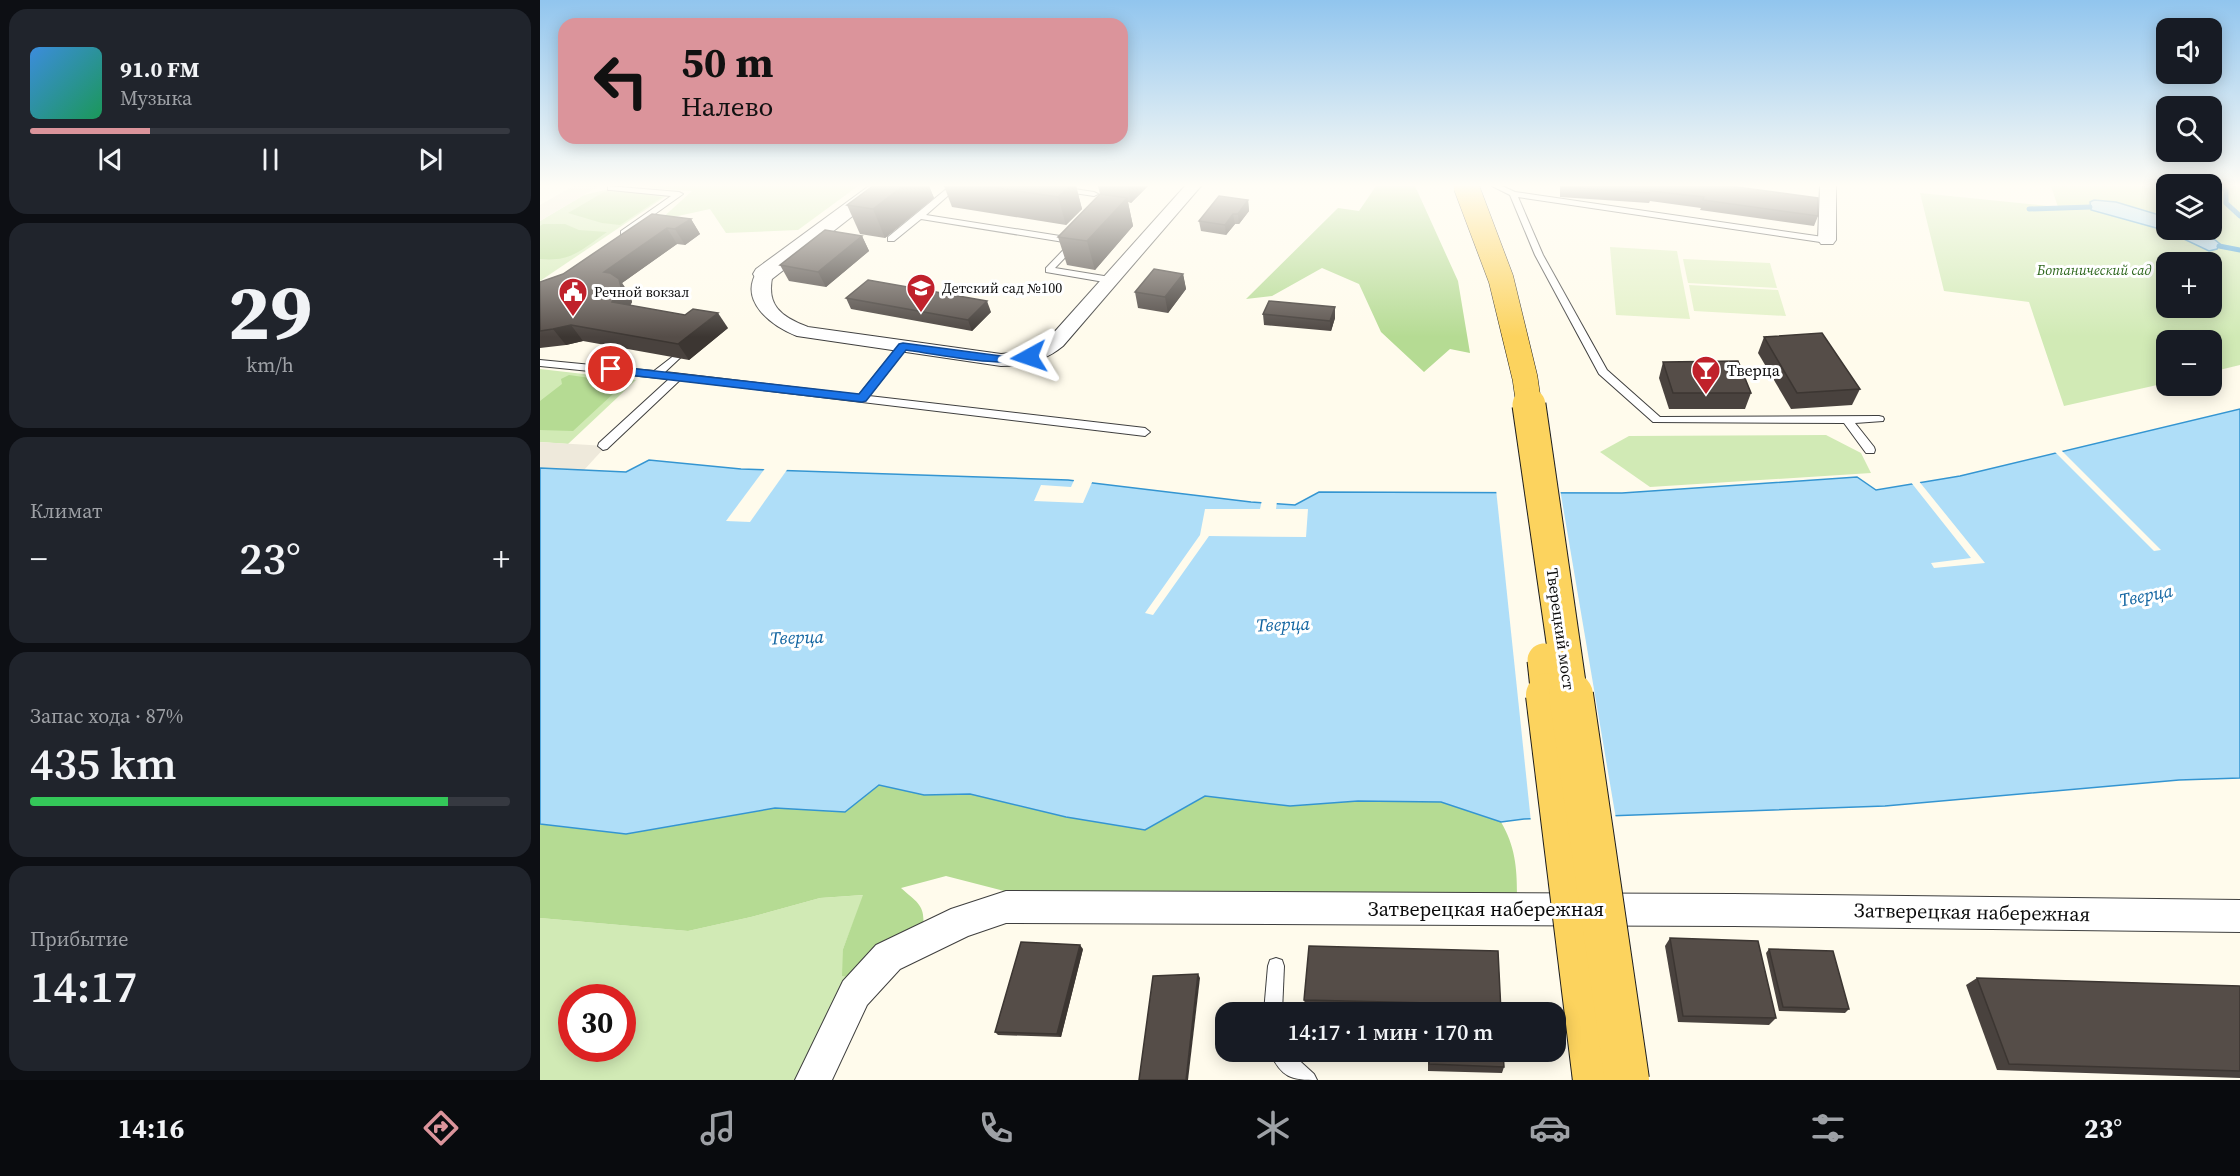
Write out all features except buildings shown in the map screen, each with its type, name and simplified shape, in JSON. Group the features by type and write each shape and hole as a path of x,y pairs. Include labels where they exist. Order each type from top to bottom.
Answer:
{"main road":[{"name":"Тверецкий мост","path":"1470,236 1487,283 1502,342 1511,397 1595,1080"},
{"name":"Тверецкий мост","path":"1485,236 1501,279 1523,370 1627,1080"}],"street":[{"path":"814,236 764,274 760,292 763,303 774,318 787,326 813,334 1001,360 1029,357 1049,348 1148,236"},
{"name":"Затверецкая набережная","path":"813,1080 855,993 888,957 963,921 1006,907 1721,910 2240,916"}],"lane":[{"path":"891,239 894,236"},
{"path":"1042,236 1076,242 1049,270 1110,280"},
{"path":"1531,236 1603,372 1657,420 1879,419"},
{"path":"1801,236 1827,240"},
{"path":"862,398 903,346"},
{"path":"656,374 676,357"},
{"path":"540,363 678,376 1145,432"},
{"path":"603,446 678,376"},
{"path":"1847,419 1870,450"},
{"path":"1274,1002 1276,966"},
{"path":"1286,1062 1308,1080"}],"green space":[{"path":"540,236 606,236 540,281"},
{"path":"540,236 601,236 568,257 540,259"},
{"path":"1309,236 1438,236 1458,281 1470,353 1450,349 1424,372 1381,332 1359,284 1322,268 1272,296 1246,299"},
{"name":"Ботанический сад","path":"1931,236 2156,236 2156,240 2222,240 2222,236 2240,236 2240,365 2222,369 2222,330 2156,330 2156,385 2064,406 2029,302 1944,291"},
{"path":"1610,247 1677,251 1690,319 1616,315"},
{"path":"1683,259 1770,263 1777,288 1688,283"},
{"path":"1689,285 1778,290 1786,316 1694,311"},
{"path":"540,369 636,380 568,444 540,442"},
{"path":"569,375 627,383 573,431 540,430 540,401 562,384 561,379"},
{"path":"1826,435 1861,453 1871,473 1650,487 1600,452 1629,436"},
{"path":"879,785 924,795 970,794 1066,817 1145,830 1205,796 1290,806 1358,801 1441,802 1501,822 1514,857 1517,894 1012,893 946,876 901,888 920,906 923,917 922,933 856,978 842,976 843,949 863,895 820,898 688,931 540,918 540,824 626,834 775,808 845,812"},
{"path":"864,895 843,949 856,978 806,1080 540,1080 540,918 688,931 820,898"}],"shaded area":[{"path":"540,442 606,446 584,470 540,468"}],"water":[{"path":"2186,240 2215,240 2220,244 2217,249 2209,251"},
{"path":"2240,409 2240,778 2179,780 1885,806 1524,819 1501,822 1441,802 1358,801 1290,806 1205,796 1145,830 1066,817 970,794 924,795 879,785 845,812 775,808 626,834 540,824 540,468 626,472 649,460 741,469 1068,480 1251,502 1295,505 1319,492 1622,493 1857,477 1876,490 1960,476"}],"pier":[{"path":"2060,449 2161,550 2154,551 2053,450"},
{"path":"766,467 789,467 750,522 726,521"},
{"path":"1075,478 1093,480 1083,503 1034,501 1041,485 1071,487"},
{"path":"1918,480 1985,563 1934,568 1931,563 1971,558 1910,481"},
{"path":"1496,489 1560,489 1616,819 1531,822"},
{"path":"1262,500 1277,501 1276,509 1308,509 1306,537 1209,536 1153,615 1145,613 1200,535 1205,509 1260,509"}],"waterway":[{"path":"2219,246 2240,250"}],"place":[{"name":"Детский сад №100","path":"921,314"},
{"name":"Речной вокзал","path":"573,318"},
{"name":"Тверца","path":"1706,396"}],"route":[{"path":"611,369 862,398 903,346 1001,360 1029,357"}]}
